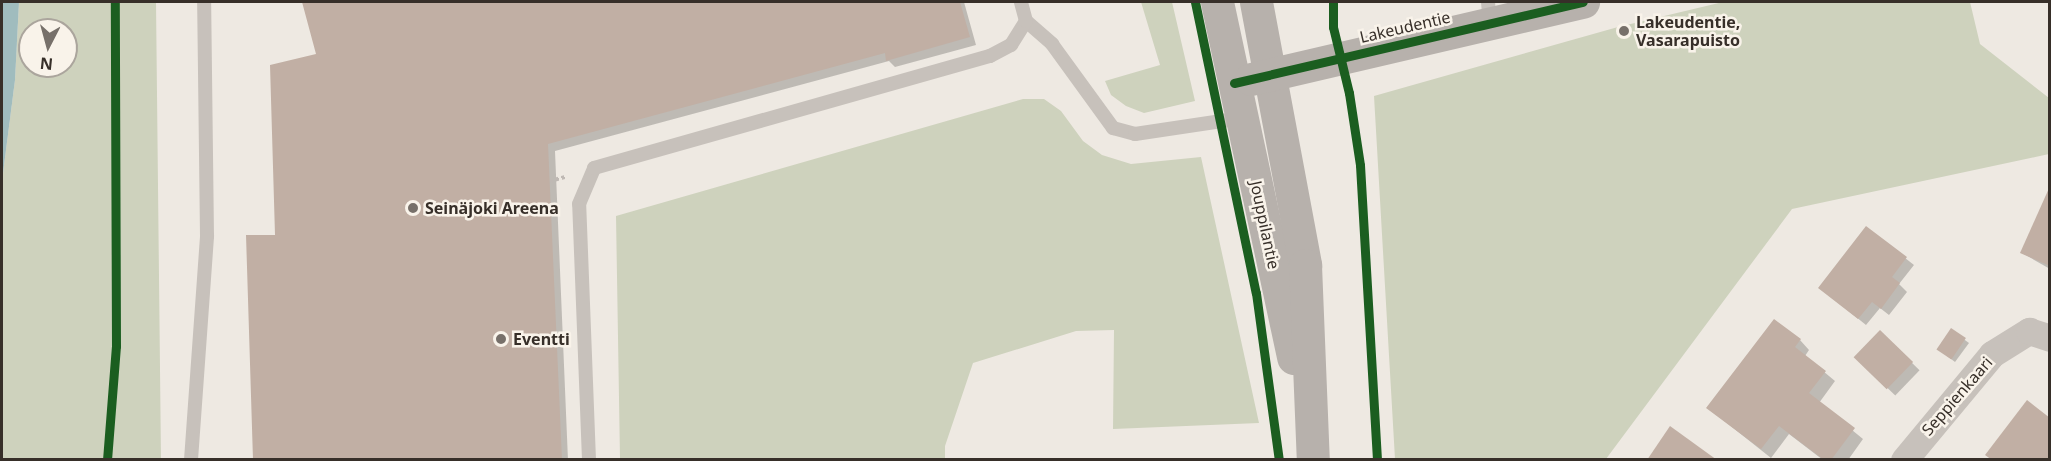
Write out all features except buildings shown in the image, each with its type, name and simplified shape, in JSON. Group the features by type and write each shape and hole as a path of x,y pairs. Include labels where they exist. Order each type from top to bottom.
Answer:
{"main road":[{"name":"Jouppilantie","path":"1217,2 1313,454"},
{"name":"Jouppilantie","path":"1256,2 1272,74 1305,265 1313,454"},
{"name":"Lakeudentie","path":"1234,83 1489,13 1583,2"}],"street":[{"name":"Seppienkaari","path":"1904,459 1992,354 2029,331 2049,338"}],"lane":[{"path":"191,459 208,226 204,2"},
{"path":"1021,2 1026,21 1052,44 1113,128 1135,134 1242,117"},
{"path":"589,459 579,204 594,168 990,56 1011,45 1026,21"}],"green space":[{"path":"19,2 156,2 161,459 2,459 2,181 15,80 18,22 18,78 78,78 78,18 18,18"},
{"path":"1141,2 1172,2 1195,101 1144,113 1126,106 1111,95 1105,81 1160,65"},
{"path":"1723,2 1970,2 1980,44 2049,98 2049,154 1792,209 1606,459 1395,459 1374,96 1618,27"},
{"path":"1023,99 1044,99 1061,111 1083,141 1102,155 1131,164 1201,157 1259,423 1113,429 1114,330 1076,331 973,363 945,446 945,459 620,459 616,216"}],"water":[{"path":"2,2 19,2 15,80 2,181"}],"cycle path":[{"path":"107,460 116,346 115,2"},
{"path":"1195,2 1256,293 1279,460"},
{"path":"1333,2 1333,27 1349,93 1360,165 1377,460"},
{"path":"1234,83 1583,2"}],"place":[{"name":"Lakeudentie, Vasarapuisto","path":"1624,31"},
{"name":"Seinäjoki Areena","path":"413,208"},
{"name":"Eventti","path":"501,339"}]}
